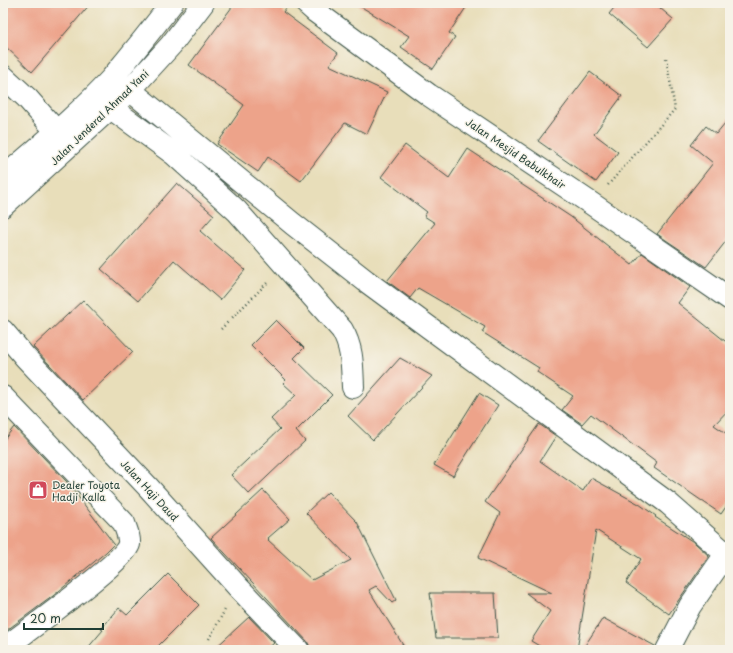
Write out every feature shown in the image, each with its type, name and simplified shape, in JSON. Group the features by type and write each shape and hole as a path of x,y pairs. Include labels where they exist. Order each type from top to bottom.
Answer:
{"main road":[{"name":"Jalan Jenderal Ahmad Yani","path":"3,178 57,132 111,78 172,3"},
{"name":"Jalan Jenderal Ahmad Yani","path":"3,206 130,90 171,45 203,3"},
{"name":"Jalan Mesjid Babulkhair","path":"306,3 316,12 429,95 592,204 730,299"},
{"path":"3,76 27,98 57,132"},
{"path":"130,90 293,224 360,276 668,503 728,553 690,606 666,650"},
{"path":"111,108 174,154 237,211 342,330 349,344 352,355 352,387"},
{"name":"Jalan Haji Daud","path":"3,331 25,357 149,488 237,586 298,650"},
{"path":"3,397 124,523 129,536 129,544 125,552 93,580 3,649"}],"path":[{"path":"592,204 675,109 666,58"},
{"path":"221,329 285,266"},
{"path":"209,639 237,586"}],"building":[{"path":"3,3 91,3 32,72 3,44"},
{"path":"235,3 290,3 283,12 338,53 329,65 387,92 367,134 345,123 301,181 268,157 258,172 217,144 244,105 189,65"},
{"path":"355,3 469,3 449,33 455,37 433,69 401,47 409,36"},
{"path":"618,3 654,3 673,19 648,47 609,14"},
{"path":"590,72 622,96 594,134 618,152 596,182 538,141"},
{"path":"730,117 730,236 706,267 657,234 713,163 691,145 706,126 716,134"},
{"path":"405,145 449,178 468,149 571,217 632,265 642,253 690,287 678,303 730,345 730,408 714,425 730,436 730,501 721,514 654,468 657,463 591,414 582,424 562,410 573,396 537,372 539,368 482,332 485,327 418,288 410,298 387,281 435,223 424,216 427,212 381,177"},
{"path":"177,183 214,215 200,231 245,270 220,300 174,260 138,301 101,269"},
{"path":"83,300 133,352 83,400 33,347"},
{"path":"276,320 304,348 294,358 332,395 296,431 305,441 249,494 231,475 280,429 271,419 296,395 283,383 286,380 251,345"},
{"path":"400,358 432,376 373,440 348,416"},
{"path":"479,393 498,405 453,476 434,465"},
{"path":"539,424 556,436 540,461 583,491 591,478 639,504 656,516 655,517 695,543 709,556 669,614 626,583 641,559 596,530 577,650 546,650 531,641 550,611 526,593 552,593 478,558 500,513 485,502"},
{"name":"Dealer Toyota Hadji Kalla","path":"14,427 67,482 114,544 53,596 3,633 3,441"},
{"path":"263,490 290,519 268,538 268,540 312,580 351,560 306,513 328,492 357,522 396,600 392,603 376,586 369,590 406,650 310,650 307,641 211,538"},
{"path":"168,574 199,605 154,650 86,650 119,608 127,615"},
{"path":"430,593 495,593 498,638 436,638"},
{"path":"249,617 274,643 266,650 213,650"},
{"path":"603,618 655,646 655,650 582,650"}],"place":[{"name":"Dealer Toyota Hadji Kalla","path":"38,490"}]}
